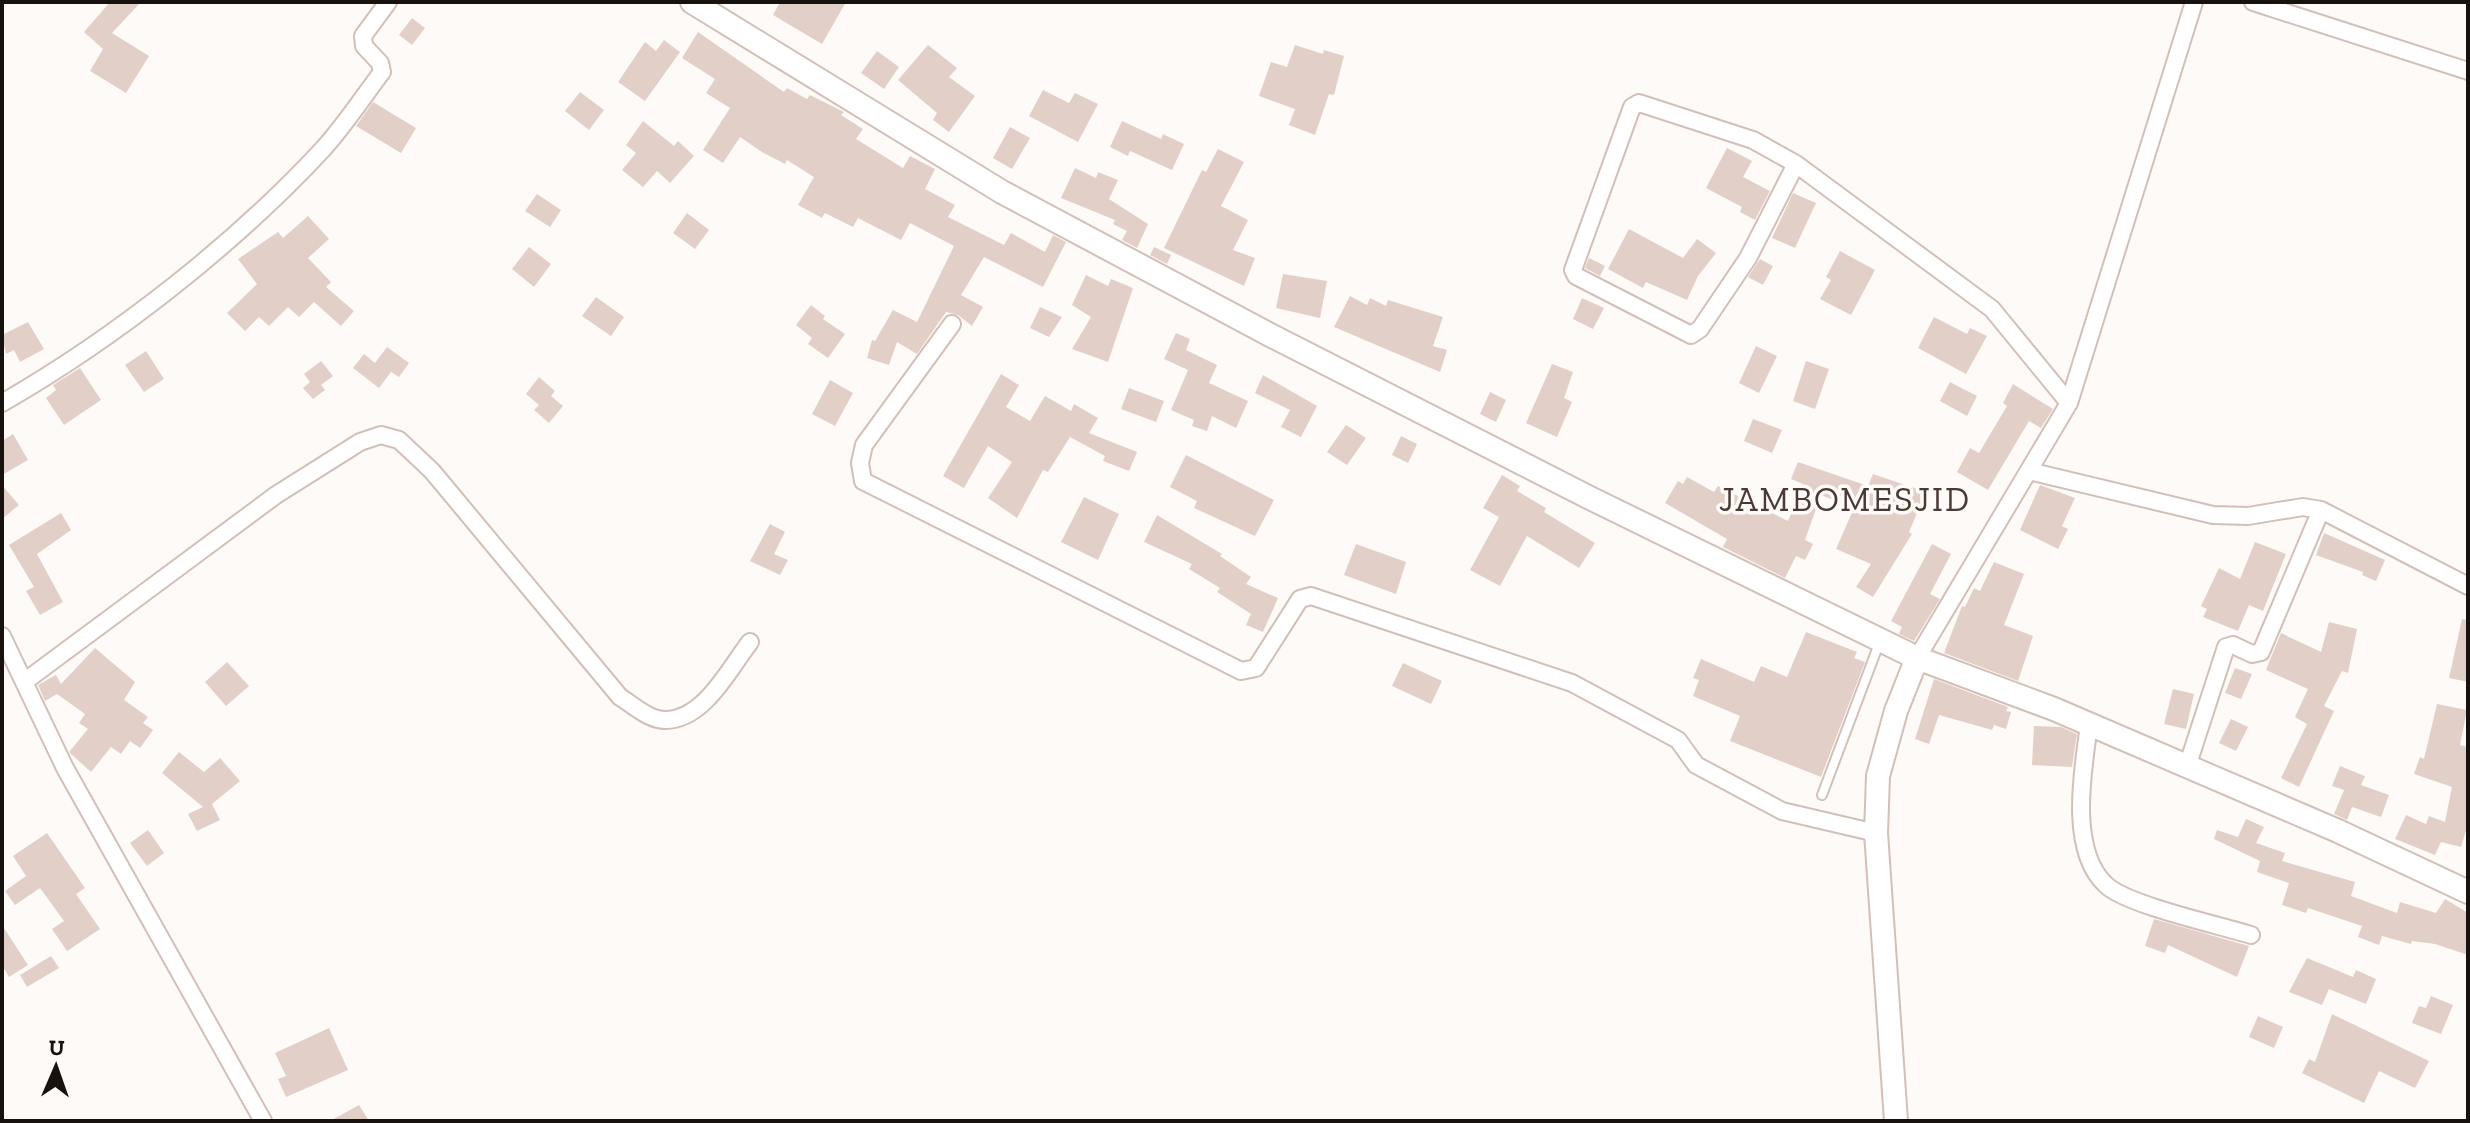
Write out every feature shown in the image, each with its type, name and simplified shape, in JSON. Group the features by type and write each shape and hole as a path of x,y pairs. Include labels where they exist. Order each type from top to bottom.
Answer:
{"street":[{"path":"2,403 46,378 228,244 324,148 382,72 380,63 364,46 363,36 388,2"},
{"path":"692,2 1015,199 1272,336 1917,658 2089,725 2338,831 2468,892"},
{"path":"1896,1121 1876,833 1881,759 1917,658 2072,396 2194,2"},
{"path":"2253,2 2468,71"},
{"path":"1796,164 1748,258 1700,329 1691,335 1576,276 1573,270 1632,107 1639,103 1753,140 1796,164 1992,309 2072,396"},
{"path":"952,324 864,445 860,463 863,481 1241,671 1256,668 1300,599 1311,596 1572,683 1678,740 1696,765 1782,811 1876,833"},
{"path":"24,682 276,495 360,442 381,435 399,440 432,471 620,697 644,713 664,720 695,712 750,642"},
{"path":"2029,471 2231,517 2303,507 2321,510 2468,586"},
{"path":"2187,767 2226,647 2233,645 2252,654 2261,652 2321,510"},
{"path":"2,636 65,768 263,1121"},
{"path":"2089,725 2080,798 2087,848 2103,883 2124,895 2251,935"}],"lane":[{"path":"1822,795 1880,640"}],"building":[{"path":"110,2 141,2 112,33 149,56 126,93 90,71 103,49 84,32"},
{"path":"780,2 846,2 822,44 773,15"},
{"path":"412,18 425,28 412,45 399,35"},
{"path":"698,32 784,92 787,88 807,99 810,95 844,112 841,115 863,129 856,139 903,168 910,156 935,169 925,189 955,205 948,217 1004,245 1011,233 1045,252 1053,235 1066,242 1043,287 984,257 961,295 983,307 972,326 958,315 946,312 917,354 897,342 889,365 867,358 872,340 875,341 893,310 917,322 954,246 910,223 901,240 858,218 853,227 825,213 822,218 798,205 814,177 787,160 785,164 762,152 740,137 723,163 703,150 730,108 706,93 715,79 682,58"},
{"path":"664,40 680,52 645,101 618,82 645,42 656,51"},
{"path":"928,45 957,68 949,77 975,96 949,132 933,120 937,113 898,80"},
{"path":"1295,45 1323,54 1324,50 1344,56 1334,95 1329,94 1315,135 1289,125 1295,109 1259,96 1271,62 1287,67"},
{"path":"877,51 899,67 884,89 861,73"},
{"path":"1043,90 1069,103 1075,93 1098,104 1078,142 1029,116"},
{"path":"580,92 604,110 589,130 565,111"},
{"path":"373,102 416,128 401,153 356,126"},
{"path":"643,121 674,146 678,141 694,156 670,183 657,171 643,187 622,170 636,153 626,145"},
{"path":"1122,121 1161,139 1163,134 1184,144 1172,170 1130,151 1128,156 1110,147"},
{"path":"1010,127 1030,138 1012,169 993,158"},
{"path":"1727,148 1752,161 1743,177 1770,191 1755,220 1740,212 1742,207 1706,188"},
{"path":"1218,149 1244,162 1221,206 1248,220 1233,250 1255,258 1244,286 1164,248 1202,170 1206,172"},
{"path":"1075,168 1096,178 1098,172 1118,180 1109,199 1148,224 1137,248 1122,240 1127,231 1113,224 1115,220 1061,198"},
{"path":"1793,193 1816,203 1795,248 1772,238"},
{"path":"537,194 561,210 550,227 525,211"},
{"path":"687,213 709,230 695,249 673,233"},
{"path":"308,216 329,239 308,258 331,282 326,287 354,311 341,326 314,302 299,317 288,307 269,326 259,317 245,331 227,313 257,284 238,259 278,232 283,238"},
{"path":"1629,229 1683,258 1697,239 1716,253 1698,276 1687,300 1646,282 1643,288 1608,269"},
{"path":"529,247 551,264 534,287 512,269"},
{"path":"1154,247 1171,255 1167,264 1150,255"},
{"path":"1840,251 1875,270 1851,315 1820,299 1831,280 1826,277"},
{"path":"1589,258 1605,266 1600,276 1585,268"},
{"path":"1760,259 1773,266 1763,285 1748,277"},
{"path":"1283,274 1327,281 1320,318 1276,308"},
{"path":"1086,275 1108,286 1111,279 1133,288 1108,362 1072,349 1091,317 1072,305"},
{"path":"1350,296 1367,305 1370,298 1386,306 1388,300 1443,317 1433,346 1447,350 1440,372 1334,327"},
{"path":"596,297 624,317 611,336 582,316"},
{"path":"1582,298 1604,308 1593,329 1573,319"},
{"path":"811,305 825,316 823,319 845,334 828,358 808,344 812,338 796,325"},
{"path":"1040,307 1062,317 1049,337 1030,328"},
{"path":"1934,317 1967,334 1970,328 1987,336 1966,374 1918,348"},
{"path":"28,322 44,349 20,362 14,350 6,354 2,335"},
{"path":"1176,333 1190,339 1186,350 1217,365 1209,383 1248,401 1236,428 1212,416 1207,431 1192,426 1194,420 1171,410 1188,370 1164,359"},
{"path":"1756,346 1777,356 1759,393 1739,383"},
{"path":"387,347 409,363 399,377 391,372 379,388 353,368 364,354 375,363"},
{"path":"146,351 164,379 144,392 125,365"},
{"path":"321,361 333,376 321,385 325,390 313,399 303,388 310,382 304,374"},
{"path":"1806,361 1829,369 1815,409 1793,401"},
{"path":"1552,364 1573,372 1564,398 1572,402 1557,437 1526,423"},
{"path":"80,368 101,400 64,425 46,398 56,390 53,385"},
{"path":"1001,374 1019,385 1006,407 1030,421 1045,396 1071,411 1074,404 1098,418 1089,433 1137,452 1129,471 1103,461 1105,456 1070,437 1048,472 1043,470 1017,518 988,498 1012,462 988,446 964,488 943,476"},
{"path":"1263,375 1317,406 1301,437 1281,427 1290,410 1255,393"},
{"path":"539,377 555,391 551,396 563,406 549,423 534,410 539,405 526,394"},
{"path":"830,380 853,393 835,426 812,414"},
{"path":"1950,382 1977,396 1967,416 1940,401"},
{"path":"2013,384 2053,409 2041,428 2029,421 1988,490 1957,472 1970,448 1979,453 2007,406 2003,403"},
{"path":"1129,388 1164,401 1156,422 1121,409"},
{"path":"1490,392 1506,400 1496,422 1480,414"},
{"path":"1753,419 1782,430 1772,453 1744,441"},
{"path":"1346,425 1366,438 1347,465 1327,452"},
{"path":"13,434 28,460 2,475 2,441"},
{"path":"1401,436 1417,444 1408,463 1392,455"},
{"path":"1186,455 1274,500 1255,536 1194,508 1197,501 1170,487"},
{"path":"1798,462 1868,486 1873,474 1926,492 1909,532 1912,534 1873,597 1856,587 1871,564 1836,549 1854,508 1821,495 1805,540 1813,544 1805,560 1796,556 1785,578 1723,547 1727,539 1665,503 1678,481 1683,484 1687,477 1714,492 1718,486 1788,521 1803,484 1791,479"},
{"path":"1502,475 1520,486 1517,491 1546,508 1544,512 1595,543 1579,568 1527,536 1500,586 1470,570 1499,517 1483,508"},
{"path":"2,485 19,505 2,519"},
{"path":"2040,485 2075,498 2062,526 2068,529 2058,549 2020,530"},
{"path":"1084,497 1119,514 1098,560 1061,542"},
{"path":"61,513 71,530 37,554 63,602 40,615 26,591 34,587 9,545"},
{"path":"1157,515 1222,554 1220,556 1251,577 1246,584 1278,598 1263,632 1246,625 1251,614 1217,592 1220,588 1189,569 1192,564 1144,542"},
{"path":"770,524 785,532 774,554 788,560 780,575 750,561"},
{"path":"2324,533 2385,560 2376,581 2362,575 2363,572 2316,555"},
{"path":"2255,542 2286,554 2263,611 2249,605 2238,631 2203,617 2207,609 2201,606 2219,568 2240,579"},
{"path":"1356,544 1406,562 1396,594 1344,575"},
{"path":"1932,544 1951,554 1930,594 1940,599 1914,641 1899,634 1902,627 1891,621"},
{"path":"1994,562 2024,574 2004,625 2033,636 2018,681 1944,653 1962,606 1965,607 1974,588 1980,591"},
{"path":"2462,619 2468,620 2468,682 2449,678"},
{"path":"2329,622 2357,629 2348,673 2342,671 2324,706 2334,711 2299,787 2281,778 2307,724 2295,717 2308,689 2266,670 2281,633 2321,652"},
{"path":"1806,632 1857,652 1854,658 1865,662 1821,777 1730,741 1740,716 1693,696 1699,680 1693,678 1701,659 1754,682 1761,666 1787,677"},
{"path":"95,648 135,682 124,700 148,717 143,723 153,730 140,748 130,741 121,754 111,747 91,772 69,752 88,729 79,723 85,714 57,694 45,701 38,685 56,675 61,684"},
{"path":"227,662 249,686 226,706 205,682"},
{"path":"1403,663 1442,681 1431,704 1392,686"},
{"path":"2235,668 2252,674 2241,699 2225,693"},
{"path":"1934,679 2008,707 2006,711 2011,712 2006,729 1994,725 1992,730 1939,715 1929,744 1915,739"},
{"path":"2173,689 2194,694 2186,729 2164,724"},
{"path":"2437,704 2467,710 2460,745 2468,747 2468,824 2461,847 2441,842 2435,855 2395,839 2406,815 2426,824 2429,816 2445,822 2452,787 2414,774 2420,757 2424,759"},
{"path":"2231,719 2248,727 2236,751 2219,743"},
{"path":"2034,726 2061,727 2077,734 2072,767 2032,765"},
{"path":"179,752 204,772 220,758 240,781 212,804 220,820 197,831 188,814 203,807 162,773"},
{"path":"2340,766 2365,776 2361,785 2389,795 2381,817 2352,807 2347,820 2334,814 2344,790 2332,786"},
{"path":"2246,819 2264,827 2256,843 2285,853 2282,861 2355,882 2351,896 2397,913 2400,902 2436,913 2445,899 2468,913 2468,955 2435,944 2412,941 2411,944 2382,936 2379,945 2358,937 2362,926 2308,908 2306,913 2282,905 2289,883 2257,872 2260,861 2214,839 2217,830 2238,837"},
{"path":"148,830 164,853 147,866 130,843"},
{"path":"47,833 85,888 76,894 100,929 67,951 52,929 64,921 40,888 15,905 5,891 26,876 13,856"},
{"path":"2154,919 2249,946 2237,977 2168,945 2165,953 2145,946"},
{"path":"2,925 28,965 9,977 2,965"},
{"path":"51,956 59,968 27,987 20,975"},
{"path":"2307,958 2353,977 2356,970 2376,979 2366,1004 2329,989 2322,1005 2289,992"},
{"path":"2431,996 2453,1005 2441,1034 2412,1023 2419,1006 2426,1008"},
{"path":"2332,1014 2429,1061 2415,1088 2379,1071 2364,1103 2302,1073 2309,1059 2315,1062"},
{"path":"2258,1016 2283,1027 2274,1048 2249,1037"},
{"path":"329,1028 348,1070 286,1097 278,1079 286,1076 275,1053"},
{"path":"359,1105 369,1121 330,1121"}],"district":[{"name":"JAMBOMESJID","path":"1845,499"}]}
